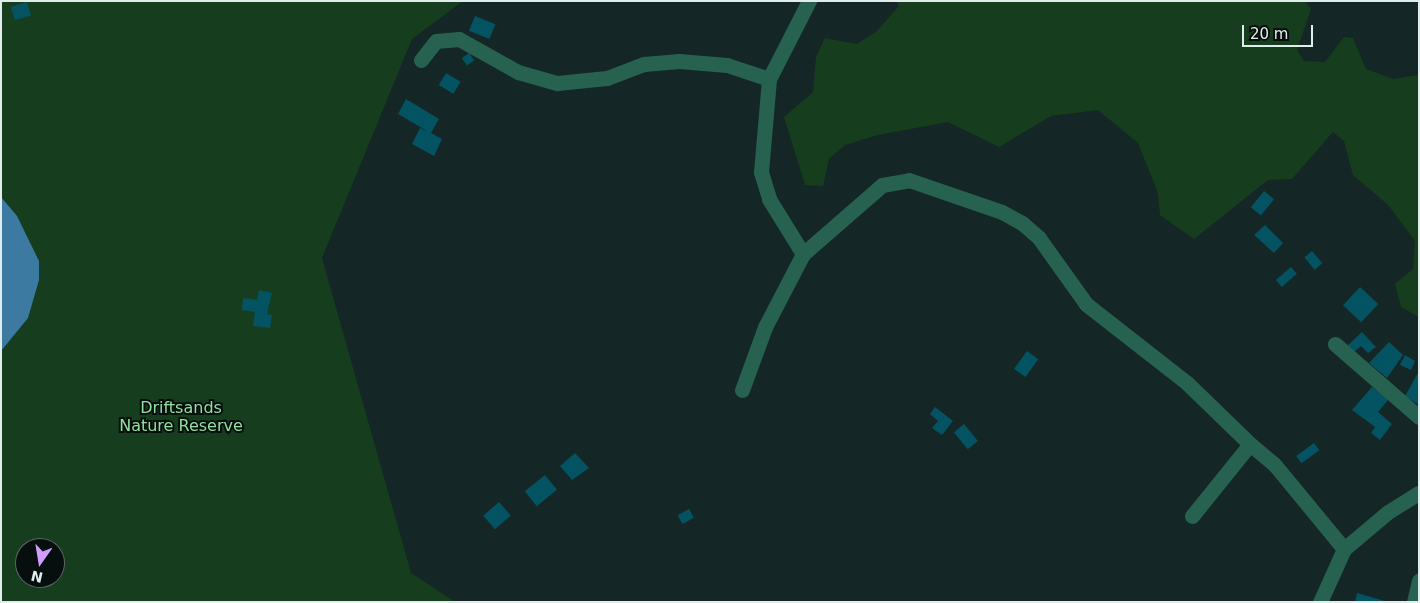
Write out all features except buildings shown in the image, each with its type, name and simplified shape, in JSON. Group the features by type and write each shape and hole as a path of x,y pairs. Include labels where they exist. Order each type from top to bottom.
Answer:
{"street":[{"path":"803,254 769,199 761,172 769,80 809,1"},
{"path":"421,60 436,41 459,39 518,72 557,83 597,80 644,64 679,61 727,65 769,80"},
{"path":"742,390 765,327 803,254 846,212 896,180 930,185 1002,212 1039,238 1086,304 1187,383 1250,444 1274,464 1344,550"},
{"path":"1335,344 1419,417"},
{"path":"1192,516 1250,444"},
{"path":"1320,602 1344,550 1388,512 1419,493"},
{"path":"1414,602 1419,581"}],"green space":[{"name":"Driftsands Nature Reserve","path":"1,1 463,1 412,39 322,258 411,573 455,602 1,602"},
{"path":"897,1 1305,1 1311,9 1297,50 1304,61 1325,62 1344,37 1353,38 1366,69 1393,79 1419,75 1419,317 1401,307 1395,284 1413,269 1415,241 1388,205 1353,175 1344,141 1333,132 1292,179 1268,180 1194,239 1160,215 1158,193 1138,143 1098,110 1051,116 999,147 948,122 878,135 845,145 829,159 823,186 805,185 784,117 813,92 816,57 825,38 857,44 877,31 899,6"}],"water":[{"path":"1,197 17,216 39,261 39,280 28,318 1,351"}]}
